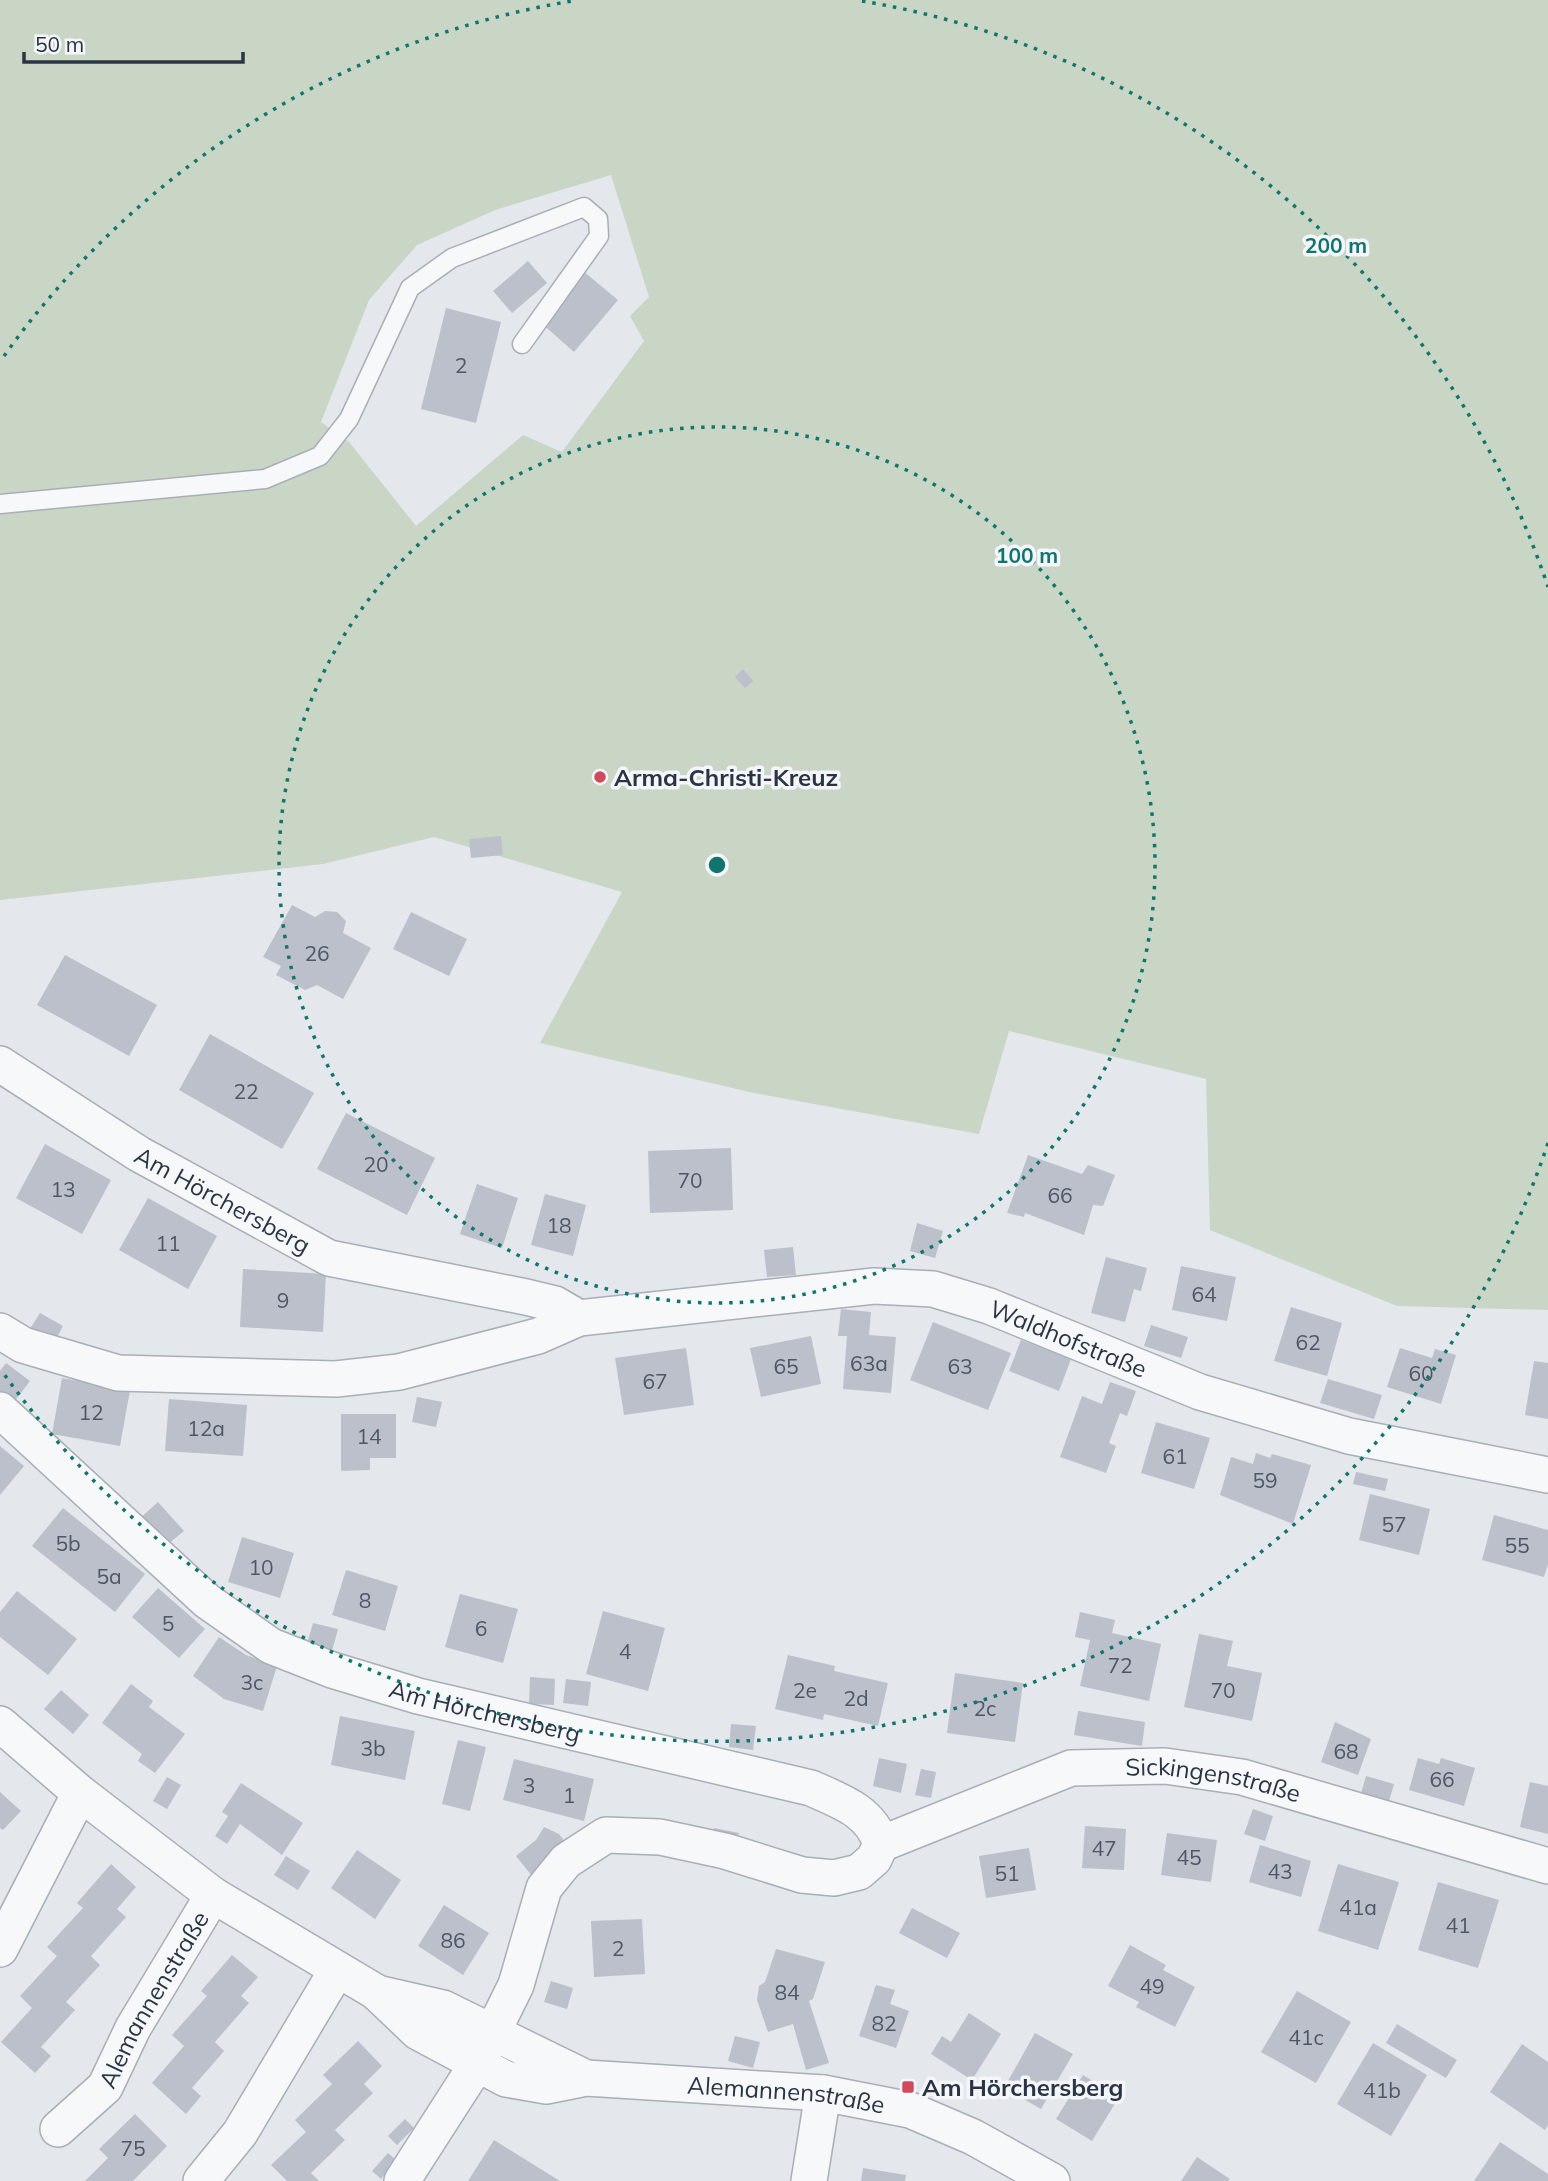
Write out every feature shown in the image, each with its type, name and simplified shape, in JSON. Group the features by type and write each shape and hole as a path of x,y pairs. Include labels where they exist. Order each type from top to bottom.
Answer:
{"street":[{"name":"Am Hörchersberg","path":"0,1064 139,1154 329,1258 526,1297 555,1304 579,1318"},
{"name":"Waldhofstraße","path":"579,1318 874,1286 933,1289 989,1306 1224,1399 1349,1436 1548,1475"},
{"path":"0,1331 23,1345 118,1373 335,1379 399,1373 538,1336 579,1318"},
{"name":"Am Hörchersberg","path":"0,1410 207,1601 271,1646 332,1670 418,1696 811,1788 854,1808 876,1826 881,1844"},
{"name":"Alemannenstraße","path":"0,1724 80,1793 214,1895 376,1992 418,2032 506,2079 546,2086 586,2078 823,2093 910,2110 974,2137 1052,2181"},
{"name":"Sickingenstraße","path":"881,1844 1071,1768 1165,1766 1241,1777 1548,1866"},
{"path":"0,1950 80,1793"},
{"path":"402,2181 477,2064 516,1985 544,1888 566,1861 606,1835 660,1838 725,1851 802,1875 834,1878 859,1872 874,1858 881,1844"},
{"name":"Alemannenstraße","path":"58,2129 105,2087 133,2028 214,1895"},
{"path":"201,2181 240,2133 337,1970"},
{"name":"Alemannenstraße","path":"376,1992 443,2008 492,2034 540,2053 586,2078"},
{"path":"808,2181 823,2093"}],"lane":[{"path":"0,504 265,479 320,456 349,419 410,288 452,258 584,207 598,219 599,236 522,344"}],"green space":[{"path":"0,0 1548,0 1548,1310 1397,1306 1210,1230 1206,1079 1009,1031 979,1134 754,1093 540,1043 622,892 434,837 323,864 0,900","holes":["611,175 649,297 630,316 644,341 562,452 523,435 416,526 349,442 321,422 369,300 417,245 495,210"]}],"building":[{"path":"528,261 547,283 512,313 493,291"},
{"path":"583,271 618,300 574,352 540,322"},
{"path":"446,308 501,322 476,423 421,409"},
{"path":"743,669 753,681 745,688 735,677"},
{"path":"501,836 503,855 471,858 469,839"},
{"path":"292,905 315,917 325,911 337,912 346,921 343,933 371,948 343,999 317,985 305,990 276,975 281,966 263,957"},
{"path":"411,912 467,939 449,976 393,949"},
{"path":"65,955 157,1005 129,1056 37,1005"},
{"path":"210,1034 314,1093 282,1149 179,1090"},
{"path":"346,1113 435,1158 407,1215 317,1169"},
{"path":"45,1144 111,1180 82,1234 16,1198"},
{"path":"731,1148 733,1210 650,1213 648,1151"},
{"path":"1028,1155 1082,1174 1088,1165 1115,1175 1103,1206 1093,1205 1084,1235 1025,1213 1024,1217 1007,1213"},
{"path":"477,1184 518,1198 502,1248 460,1234"},
{"path":"545,1194 586,1205 573,1256 531,1245"},
{"path":"148,1198 217,1236 188,1289 119,1250"},
{"path":"917,1223 943,1231 935,1258 910,1251"},
{"path":"793,1247 796,1275 767,1277 764,1250"},
{"path":"1106,1257 1147,1268 1141,1291 1134,1289 1125,1322 1091,1313"},
{"path":"1181,1266 1236,1277 1227,1321 1172,1310"},
{"path":"243,1269 326,1274 323,1332 240,1327"},
{"path":"1291,1307 1342,1323 1327,1376 1274,1361"},
{"path":"841,1309 871,1312 869,1335 896,1337 891,1393 843,1389 847,1336 838,1336"},
{"path":"40,1313 63,1326 54,1343 30,1329"},
{"path":"933,1322 1011,1353 988,1410 910,1380"},
{"path":"1151,1325 1188,1337 1181,1358 1144,1346"},
{"path":"811,1336 821,1384 761,1397 750,1348"},
{"path":"1021,1340 1071,1359 1059,1391 1009,1371"},
{"path":"686,1348 694,1405 624,1415 615,1358"},
{"path":"1400,1348 1432,1358 1435,1349 1456,1355 1441,1404 1387,1387"},
{"path":"1534,1361 1548,1363 1548,1419 1525,1415"},
{"path":"6,1363 30,1381 14,1402 0,1391 0,1371"},
{"path":"62,1378 130,1390 120,1446 52,1434"},
{"path":"1328,1379 1382,1395 1374,1419 1320,1403"},
{"path":"1110,1382 1136,1391 1127,1416 1120,1413 1109,1443 1116,1446 1106,1473 1060,1457 1082,1396 1102,1404"},
{"path":"417,1397 442,1402 436,1427 412,1422"},
{"path":"169,1399 247,1405 243,1456 165,1451"},
{"path":"341,1414 396,1414 396,1458 370,1458 370,1470 341,1471"},
{"path":"1156,1422 1210,1438 1194,1489 1141,1473"},
{"path":"0,1446 24,1466 0,1495"},
{"path":"1256,1453 1270,1458 1272,1454 1311,1465 1293,1524 1220,1495 1231,1457 1253,1464"},
{"path":"1356,1472 1388,1479 1385,1491 1353,1484"},
{"path":"1370,1494 1430,1509 1419,1555 1359,1540"},
{"path":"158,1502 184,1531 163,1548 138,1520"},
{"path":"63,1508 145,1574 115,1612 32,1546"},
{"path":"1494,1515 1548,1530 1548,1564 1544,1577 1482,1560"},
{"path":"242,1537 294,1553 280,1598 228,1582"},
{"path":"346,1570 398,1586 385,1631 332,1615"},
{"path":"158,1588 205,1629 179,1658 132,1617"},
{"path":"17,1591 77,1639 48,1675 0,1637 0,1612"},
{"path":"460,1594 518,1609 503,1663 445,1647"},
{"path":"603,1611 665,1628 648,1691 586,1674"},
{"path":"1080,1612 1115,1620 1112,1633 1161,1644 1149,1701 1080,1686 1090,1640 1075,1637"},
{"path":"313,1623 338,1629 332,1651 307,1644"},
{"path":"1199,1634 1233,1641 1227,1666 1262,1673 1252,1721 1184,1707"},
{"path":"219,1637 246,1655 277,1666 263,1711 224,1699 193,1676"},
{"path":"788,1655 835,1666 834,1671 888,1683 878,1726 824,1714 823,1720 775,1709"},
{"path":"955,1673 1023,1683 1015,1742 947,1733"},
{"path":"530,1677 555,1679 554,1705 529,1704"},
{"path":"566,1679 591,1682 588,1706 563,1703"},
{"path":"131,1684 153,1701 149,1707 185,1734 155,1773 138,1761 142,1754 102,1723"},
{"path":"61,1690 89,1715 73,1734 44,1709"},
{"path":"1078,1711 1145,1722 1142,1746 1074,1735"},
{"path":"340,1716 415,1731 405,1780 331,1765"},
{"path":"1335,1722 1371,1739 1358,1775 1321,1762"},
{"path":"731,1724 756,1726 753,1750 729,1747"},
{"path":"458,1740 486,1747 470,1811 442,1804"},
{"path":"879,1758 907,1764 901,1793 873,1786"},
{"path":"1418,1758 1439,1764 1441,1758 1475,1768 1464,1806 1409,1790"},
{"path":"514,1759 594,1779 584,1821 503,1800"},
{"path":"921,1769 936,1772 931,1798 915,1795"},
{"path":"1366,1776 1394,1784 1387,1808 1359,1800"},
{"path":"167,1777 181,1785 167,1809 153,1801"},
{"path":"1530,1782 1548,1786 1548,1834 1520,1827"},
{"path":"241,1783 303,1823 282,1855 240,1824 227,1844 215,1836 228,1816 222,1812"},
{"path":"0,1792 21,1811 3,1830 0,1828"},
{"path":"1253,1809 1273,1816 1265,1841 1244,1834"},
{"path":"1085,1826 1126,1829 1124,1870 1082,1868"},
{"path":"544,1827 559,1834 568,1846 532,1876 516,1856 536,1840"},
{"path":"714,1828 739,1833 736,1845 712,1839"},
{"path":"1167,1833 1217,1840 1211,1882 1161,1875"},
{"path":"1260,1845 1311,1861 1301,1897 1249,1882"},
{"path":"1029,1848 1036,1890 986,1898 979,1856"},
{"path":"357,1850 401,1880 375,1919 331,1888"},
{"path":"286,1856 310,1871 298,1890 274,1875"},
{"path":"111,1864 136,1887 117,1909 126,1917 91,1956 100,1965 66,2002 75,2010 41,2047 51,2056 35,2073 1,2042 32,2008 20,1996 57,1956 47,1947 83,1908 77,1903"},
{"path":"1338,1864 1399,1882 1378,1950 1318,1931"},
{"path":"1438,1882 1499,1900 1478,1968 1418,1950"},
{"path":"444,1905 489,1933 463,1975 418,1946"},
{"path":"912,1908 960,1933 947,1958 899,1933"},
{"path":"642,1919 645,1974 594,1977 591,1921"},
{"path":"1130,1945 1166,1965 1163,1970 1195,1987 1175,2027 1136,2007 1139,2002 1108,1986"},
{"path":"776,1949 825,1962 813,1999 809,2001 829,2063 806,2070 793,2024 768,2032 757,2000 759,1986 765,1982"},
{"path":"232,1955 258,1977 241,1996 249,2003 215,2042 224,2051 192,2088 201,2096 186,2114 152,2083 184,2046 172,2035 207,1996 201,1991"},
{"path":"551,1981 573,1988 567,2009 544,2002"},
{"path":"876,1985 895,1990 890,2004 909,2011 896,2048 859,2036"},
{"path":"1297,1991 1351,2022 1316,2083 1261,2052"},
{"path":"969,2013 1001,2034 972,2080 931,2054 942,2036 951,2042"},
{"path":"1397,2024 1457,2060 1446,2078 1386,2043"},
{"path":"1035,2033 1073,2054 1041,2109 1004,2088"},
{"path":"735,2036 760,2042 753,2068 728,2061"},
{"path":"358,2041 382,2066 364,2084 373,2093 335,2130 345,2140 311,2173 319,2181 287,2181 271,2165 306,2132 295,2120 332,2084 323,2075"},
{"path":"1373,2043 1427,2075 1391,2136 1337,2104"},
{"path":"1522,2044 1548,2062 1548,2125 1545,2130 1490,2092"},
{"path":"1083,2075 1119,2097 1092,2141 1056,2119"},
{"path":"135,2114 167,2146 133,2181 85,2181 108,2158 99,2149"},
{"path":"405,2119 414,2128 397,2145 388,2136"},
{"path":"494,2140 560,2181 468,2181"},
{"path":"1500,2142 1548,2174 1548,2181 1474,2181"},
{"path":"388,2153 397,2161 381,2179 372,2171"},
{"path":"1197,2157 1230,2179 1181,2181"},
{"path":"863,2168 906,2175 905,2181 861,2181"}],"place":[{"name":"Arma-Christi-Kreuz","path":"600,777"},
{"name":"Am Hörchersberg","path":"908,2087"}]}
